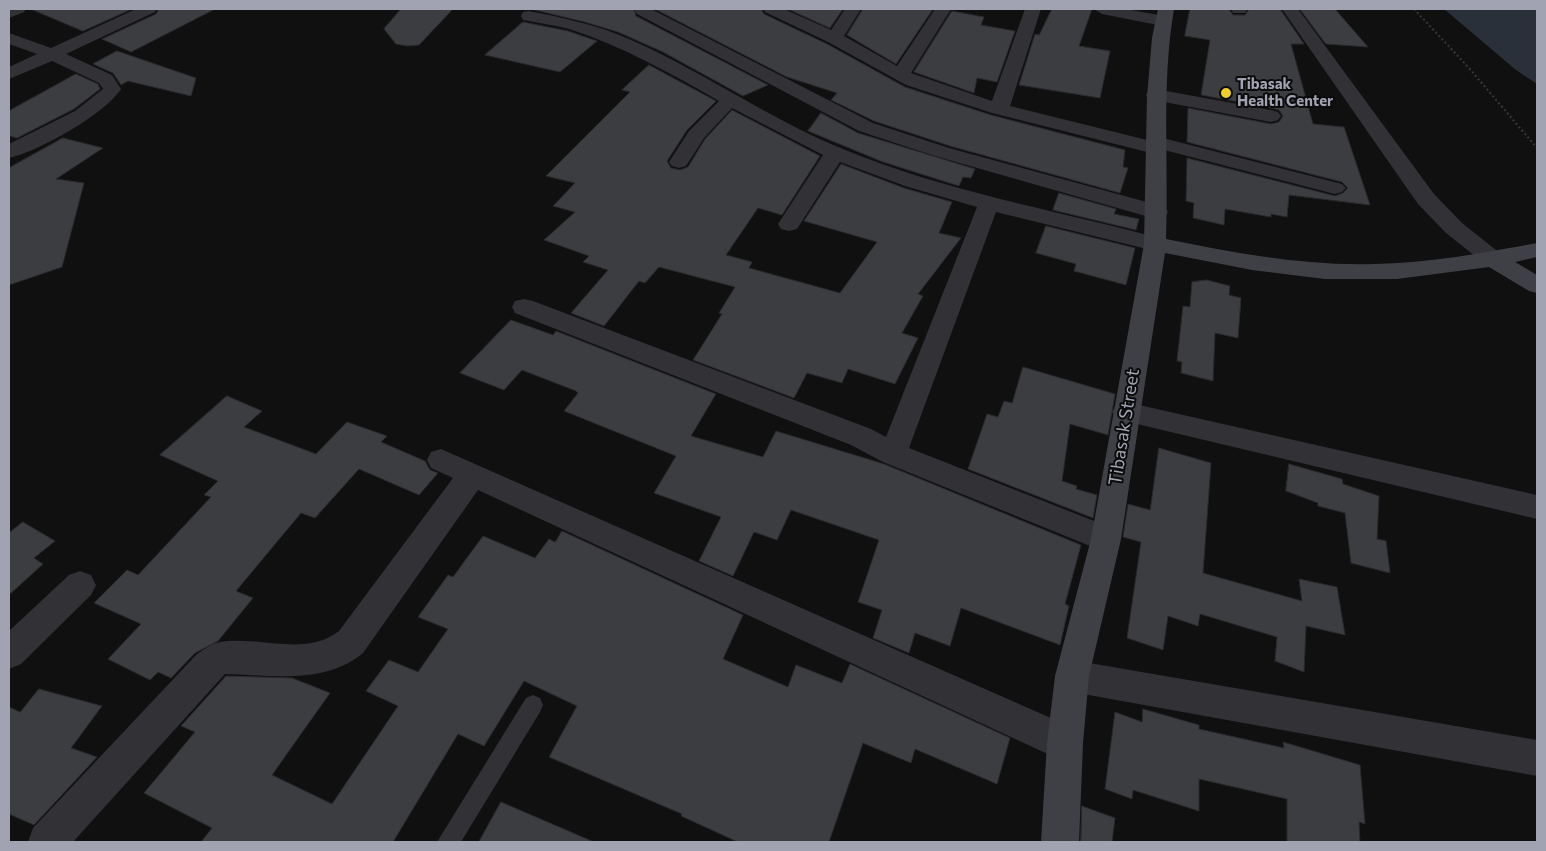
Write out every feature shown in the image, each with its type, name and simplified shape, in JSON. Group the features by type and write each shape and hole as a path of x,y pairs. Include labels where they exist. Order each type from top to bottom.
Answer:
{"street":[{"path":"9,13 18,9"},
{"path":"9,74 149,9"},
{"path":"771,9 834,38 912,81 999,109 1335,188"},
{"path":"834,38 853,9"},
{"path":"900,74 943,9"},
{"path":"999,109 1033,9"},
{"path":"1102,9 1164,15"},
{"path":"1290,9 1426,198 1454,228 1493,259 1537,285"},
{"name":"Tibasak Street","path":"1060,842 1064,743 1072,676 1106,538 1155,244 1157,212 1155,95 1164,15"},
{"path":"529,16 553,19 629,21 866,127 942,152 1157,212"},
{"path":"629,21 671,67 787,132 894,176 989,203 1155,244 1253,263 1349,272 1440,268 1535,251"},
{"path":"9,38 52,54 106,79 111,84 110,95 82,114 9,152"},
{"path":"1155,95 1271,116"},
{"path":"679,162 696,135 731,99"},
{"path":"789,224 835,153"},
{"path":"893,454 989,203"},
{"path":"524,307 861,436 893,454 1106,538"},
{"path":"1126,412 1537,508"},
{"path":"441,460 1064,743"},
{"path":"47,842 208,666 220,658 312,660 340,651 351,642 472,474"},
{"path":"9,653 80,585"},
{"path":"1072,676 1537,758"}],"lane":[{"path":"448,842 533,705"}],"path":[{"path":"1414,9 1469,68 1537,148"}],"shaded area":[{"path":"1444,9 1537,9 1537,84 1516,70"}],"building":[{"path":"31,9 132,9 83,31"},
{"path":"159,9 215,9 131,52 102,39 156,14"},
{"path":"401,9 453,9 419,45 407,46 396,44 384,29"},
{"path":"634,9 636,16 768,85 743,96 663,52 618,32 535,10"},
{"path":"655,9 761,9 764,14 827,44 905,87 991,115 1125,150 1123,167 1128,168 1120,193 950,146 874,121 831,100 837,93 787,77"},
{"path":"788,9 843,9 830,28"},
{"path":"863,9 933,9 896,64 847,35"},
{"path":"1052,9 1092,9 1079,46 1110,51 1100,98 1019,85 1035,34 1039,35"},
{"path":"1190,9 1229,9 1233,15 1245,15 1249,9 1280,9 1304,44 1291,44 1313,124 1344,127 1370,205 1289,195 1287,217 1271,214 1271,217 1225,209 1224,225 1193,218 1194,203 1186,201 1187,158 1335,196 1343,193 1348,188 1342,182 1187,142 1188,108 1271,124 1279,122 1283,116 1279,110 1201,95 1210,40 1185,36"},
{"path":"1300,9 1335,9 1368,47 1326,44"},
{"path":"952,11 984,17 981,25 1015,31 997,82 977,78 974,93 914,72"},
{"path":"523,22 568,31 597,41 560,72 485,55"},
{"path":"117,51 196,78 191,96 128,81 121,85 113,73 93,64"},
{"path":"649,65 716,101 687,130 667,161 671,168 680,170 688,167 705,139 732,110 820,156 782,215 758,208 726,255 752,262 749,268 840,293 877,242 804,221 841,164 904,188 952,202 939,233 961,238 918,294 923,296 902,333 918,338 895,384 848,369 842,383 807,373 794,398 693,360 722,314 719,313 735,287 659,267 645,283 639,281 604,326 571,313 608,270 583,262 589,256 544,240 575,212 553,206 575,183 546,176 630,92 622,90"},
{"path":"76,74 98,84 100,89 74,109 17,138 9,136 9,111"},
{"path":"821,113 858,133 975,169 971,178 963,177 959,186 883,162 808,131"},
{"path":"63,138 103,148 56,179 84,183 62,267 9,285 9,168"},
{"path":"1059,193 1116,209 1114,214 1139,219 1136,230 1053,210"},
{"path":"1046,226 1135,248 1126,285 1074,271 1076,264 1036,253"},
{"path":"1207,280 1230,286 1229,295 1241,298 1238,338 1215,333 1213,381 1181,373 1182,362 1177,361 1183,306 1190,307 1192,282"},
{"path":"511,320 553,335 556,331 716,394 691,436 763,457 776,431 884,464 1081,545 1065,604 1069,606 1060,645 961,608 950,646 915,633 909,653 873,638 882,610 858,602 879,540 791,510 777,540 754,532 733,576 699,561 721,517 654,493 676,456 564,411 578,393 576,391 522,370 504,390 460,373"},
{"path":"1023,367 1115,394 1108,435 1070,424 1062,481 1077,486 1076,489 1097,495 1093,518 968,469 987,414 998,417 1004,401 1012,403"},
{"path":"227,396 262,411 244,427 316,454 347,422 387,436 381,442 425,461 430,470 438,473 419,495 359,469 315,518 301,513 236,591 253,598 218,641 195,653 171,678 158,672 150,680 108,659 141,624 94,603 127,570 138,575 211,497 204,495 218,481 160,455"},
{"path":"1159,448 1211,463 1203,573 1302,601 1299,579 1337,587 1345,635 1306,626 1304,672 1275,661 1277,637 1200,614 1198,626 1168,616 1163,650 1127,638 1141,542 1123,537 1128,504 1150,510"},
{"path":"1289,464 1342,479 1343,484 1379,496 1377,539 1386,541 1390,573 1351,563 1345,513 1318,506 1318,503 1286,491"},
{"path":"23,522 55,541 34,558 43,564 9,595 9,533"},
{"path":"562,531 743,615 723,659 788,687 796,665 842,683 850,664 1010,738 997,784 915,749 911,763 863,743 829,842 738,842 681,816 682,814 549,757 577,706 524,681 484,746 458,734 393,842 201,842 212,828 144,793 195,732 181,726 226,676 292,678 330,693 272,775 332,804 398,706 366,691 389,660 418,672 448,629 418,617 448,575 453,577 483,536 535,558 549,539 555,542"},
{"path":"39,689 102,706 71,748 97,757 34,825 9,814 9,707 20,712"},
{"path":"1143,709 1199,725 1199,729 1284,748 1283,742 1360,765 1365,824 1359,822 1360,842 1287,842 1287,799 1199,779 1199,811 1133,790 1132,799 1105,789 1115,712 1142,722"},
{"path":"501,802 594,842 479,842"},
{"path":"1082,806 1115,818 1112,842 1081,842"}],"place":[{"name":"Tibasak Health Center","path":"1226,93"}]}
